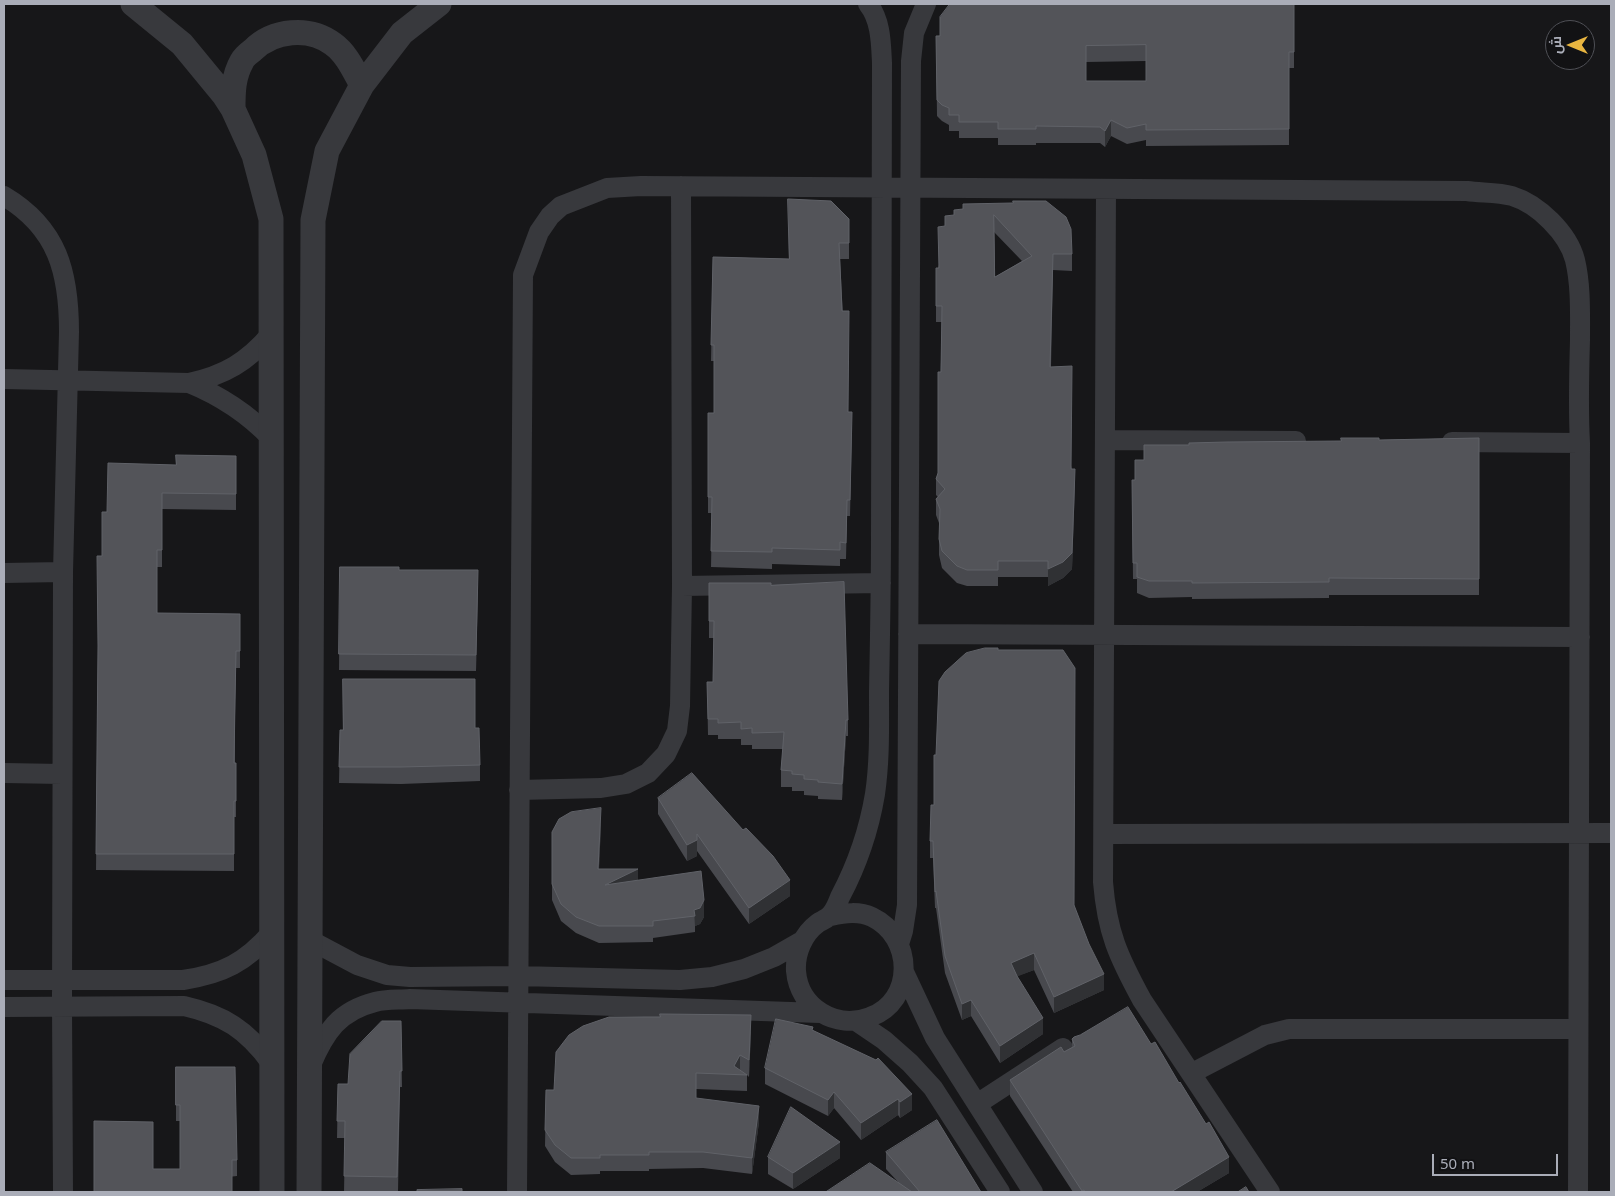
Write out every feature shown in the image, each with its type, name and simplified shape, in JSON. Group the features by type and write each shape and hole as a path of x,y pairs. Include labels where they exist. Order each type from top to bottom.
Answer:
{"street":[{"path":"132,4 182,44 233,109 254,155 271,219 272,1192"},
{"path":"309,1192 313,220 327,151 362,85 402,33 440,4"},
{"path":"831,916 850,877 865,836 874,794 878,751 881,583 880,35 872,8 868,4"},
{"path":"899,944 907,905 911,61 914,33 926,4"},
{"path":"233,109 233,83 243,60 261,42 285,33 310,34 333,44 350,63 362,85"},
{"path":"519,790 601,788 626,784 648,772 666,754 677,732 680,706 682,586 681,186"},
{"path":"517,1192 523,275 539,232 550,216 561,206 607,188 681,186 1466,191 1512,196 1534,206 1550,220 1564,238 1574,258 1580,303 1578,418 1580,443 1580,637 1578,1192"},
{"path":"1106,189 1103,882 1106,911 1113,940 1124,967 1135,1004 1192,1073 1270,1192"},
{"path":"4,196 34,219 51,242 59,258 68,296 69,332 63,572 63,1192"},
{"path":"4,379 189,383 208,379 226,372 243,362 271,334"},
{"path":"189,383 225,400 257,424 271,438"},
{"path":"1105,440 1313,442"},
{"path":"1432,442 1580,443"},
{"path":"4,572 63,572"},
{"path":"682,586 881,583"},
{"path":"908,634 1580,637"},
{"path":"4,773 62,774"},
{"path":"1104,834 1611,834"},
{"path":"310,1069 317,1050 331,1027 354,1010 376,1002 410,999 820,1013 837,1020 856,1021 873,1016 888,1006 899,990 904,972 904,958 899,944 887,927 871,916 851,912 831,916 814,926 802,941 796,960 797,981 806,999 820,1013"},
{"path":"4,980 183,980 204,977 224,971 242,961 258,948 272,932"},
{"path":"310,940 357,965 387,975 410,978 518,976 680,980 712,977 744,969 774,957 802,941"},
{"path":"904,972 935,1038 1034,1192"},
{"path":"4,1007 184,1006 205,1011 243,1031 271,1063"},
{"path":"856,1021 884,1040 910,1063 933,1088 1000,1192"},
{"path":"1192,1073 1265,1035 1289,1029 1578,1030"},
{"path":"977,1104 1073,1042"}],"building":[{"path":"950,4 1294,4 1294,52 1289,52 1289,129 1146,130 1146,124 1127,128 1111,120 1105,131 1100,127 1036,126 1036,129 998,129 998,122 959,122 959,115 949,115 949,108 937,100 936,36 940,36 940,17","holes":["1146,45 1146,81 1086,81 1086,46"]},
{"path":"788,199 831,201 849,219 849,243 839,243 842,311 849,311 848,412 852,412 850,500 847,500 846,543 840,542 840,550 772,548 772,552 711,551 712,497 708,497 708,413 714,413 714,345 711,345 713,257 789,259"},
{"path":"1013,201 1046,201 1066,217 1071,229 1072,254 1053,254 1050,367 1072,366 1071,469 1075,469 1072,553 1063,562 1048,569 1048,561 998,561 998,570 967,570 957,566 942,551 939,539 940,509 936,499 945,489 936,479 938,473 938,372 941,372 942,306 936,306 936,268 939,268 938,227 945,226 945,216 954,215 954,210 963,209 963,204 1013,203","holes":["994,215 1032,256 995,277"]},
{"path":"1341,438 1379,438 1379,440 1479,438 1479,579 1329,578 1329,582 1192,583 1192,581 1149,581 1137,577 1137,563 1133,563 1132,480 1135,480 1135,460 1144,460 1144,445 1341,441"},
{"path":"176,455 236,456 236,494 162,493 162,550 157,550 157,613 240,614 240,651 236,651 234,854 96,854 97,556 102,556 102,512 107,512 108,463 176,465"},
{"path":"340,567 399,567 399,570 478,570 476,655 339,654"},
{"path":"844,582 848,720 846,720 842,784 804,779 804,775 792,774 792,771 781,770 784,732 752,733 752,728 741,729 741,722 718,723 718,719 708,719 707,682 713,682 714,621 709,621 709,583 771,583 771,585"},
{"path":"985,648 998,648 998,650 1063,650 1075,668 1074,905 1089,944 1104,974 1054,997 1034,953 1011,963 1043,1018 1000,1046 971,1000 962,1004 945,956 935,892 933,841 930,841 931,805 934,805 934,755 936,755 939,681 945,672 966,653"},
{"path":"343,679 475,679 475,728 479,728 480,765 339,767 340,730 343,730"},
{"path":"692,773 743,830 746,828 773,856 790,880 749,908 697,834 697,840 687,845 658,798"},
{"path":"601,808 598,869 638,869 605,885 701,871 704,900 700,908 694,910 695,916 653,921 653,926 599,926 576,917 561,904 552,884 552,832 559,819 571,812"},
{"path":"1128,1007 1151,1044 1155,1042 1206,1124 1209,1122 1229,1157 1171,1192 1085,1192 1084,1190 1082,1191 1010,1080 1061,1047 1064,1052 1075,1046 1072,1039 1074,1037"},
{"path":"660,1014 751,1015 749,1060 740,1055 734,1066 747,1075 696,1073 696,1098 759,1106 752,1158 703,1152 649,1152 649,1155 600,1155 600,1158 571,1158 555,1145 545,1130 546,1090 554,1090 556,1052 569,1035 583,1026 609,1017 660,1017"},
{"path":"776,1019 813,1027 812,1030 876,1060 878,1058 912,1094 900,1102 898,1099 861,1123 834,1092 828,1100 765,1068"},
{"path":"382,1021 401,1021 402,1071 400,1071 397,1177 344,1176 345,1121 337,1121 338,1084 348,1084 350,1054"},
{"path":"176,1067 235,1067 237,1160 232,1160 232,1192 94,1192 94,1121 153,1122 153,1169 180,1169 180,1105 176,1105"},
{"path":"791,1107 840,1142 793,1173 768,1157"},
{"path":"937,1120 981,1192 920,1192 886,1152"},
{"path":"870,1163 912,1192 826,1192"},
{"path":"1246,1187 1249,1192 1238,1192"},
{"path":"462,1189 462,1192 417,1192 417,1190"}]}
